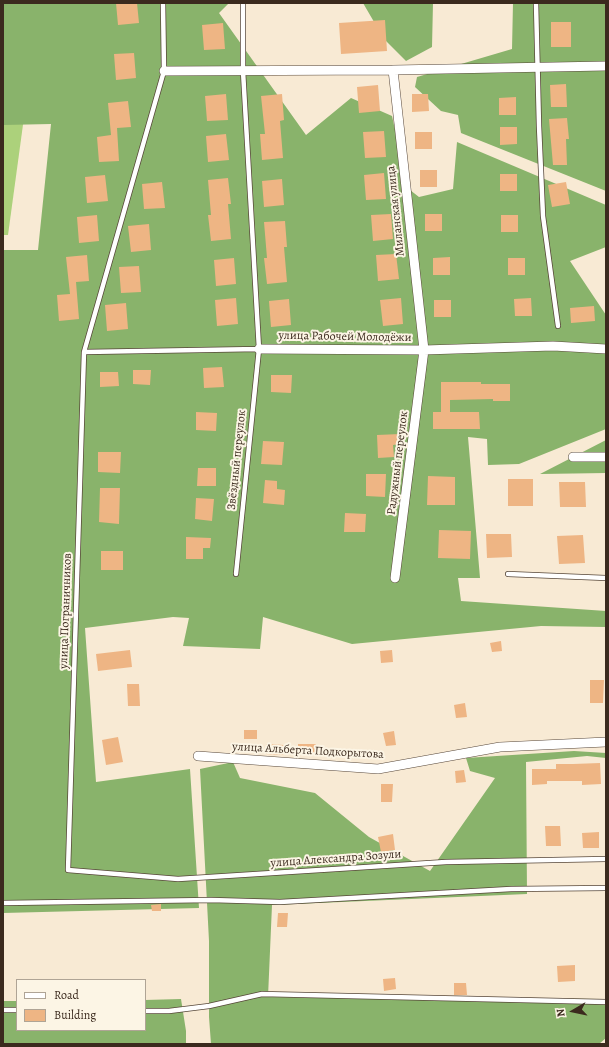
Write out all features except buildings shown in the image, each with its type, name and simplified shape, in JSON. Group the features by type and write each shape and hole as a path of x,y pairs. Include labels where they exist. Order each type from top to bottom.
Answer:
{"street":[{"path":"164,70 393,70 606,66"},
{"name":"Миланская улица","path":"393,70 424,350"},
{"name":"улица Рабочей Молодёжи","path":"258,349 424,350 553,346 606,349"},
{"name":"Радужный переулок","path":"396,578 424,350"},
{"path":"573,457 606,457"},
{"name":"улица Альберта Подкорытова","path":"198,756 378,770 500,747 606,742"}],"lane":[{"name":"улица Пограничников","path":"68,870 84,352 164,70 163,3"},
{"name":"Звёздный переулок","path":"236,574 258,349 243,71 242,3"},
{"path":"536,3 539,126 544,216 558,326"},
{"name":"улица Рабочей Молодёжи","path":"84,352 258,349"},
{"path":"508,574 606,578"},
{"name":"улица Александра Зозули","path":"68,870 178,879 446,862 606,859"},
{"path":"3,903 211,900 280,902 511,889 606,888"},
{"path":"146,1011 169,1011 209,1006 262,994 606,1002"},
{"path":"3,1010 16,1010"}],"green space":[{"path":"3,3 229,3 219,13 306,135 351,98 392,116 401,157 401,183 419,197 453,189 457,142 606,205 606,247 570,261 606,315 606,429 519,464 488,465 487,439 468,437 480,578 458,578 461,601 606,611 606,627 541,626 352,644 263,617 260,649 183,646 189,618 173,617 85,628 96,782 190,769 199,908 3,913 3,250 38,250 51,124 3,125"},
{"path":"363,3 433,3 432,47 406,61 384,39"},
{"path":"513,3 606,3 606,191 461,133 458,115 441,111 415,87 417,77 512,49"},
{"path":"3,110 25,110 8,235 3,235"},
{"path":"606,440 606,473 540,474"},
{"path":"574,751 606,753 606,758 587,756 526,762 527,894 272,905 268,997 606,999 606,1038 599,1044 211,1044 209,1017 209,941 200,769 233,762 240,778 315,793 369,837 430,871 495,778 470,771 466,758"},
{"path":"181,999 186,1031 186,1044 3,1044 3,1001 16,1001 16,1031 146,1031 146,1000"}]}
